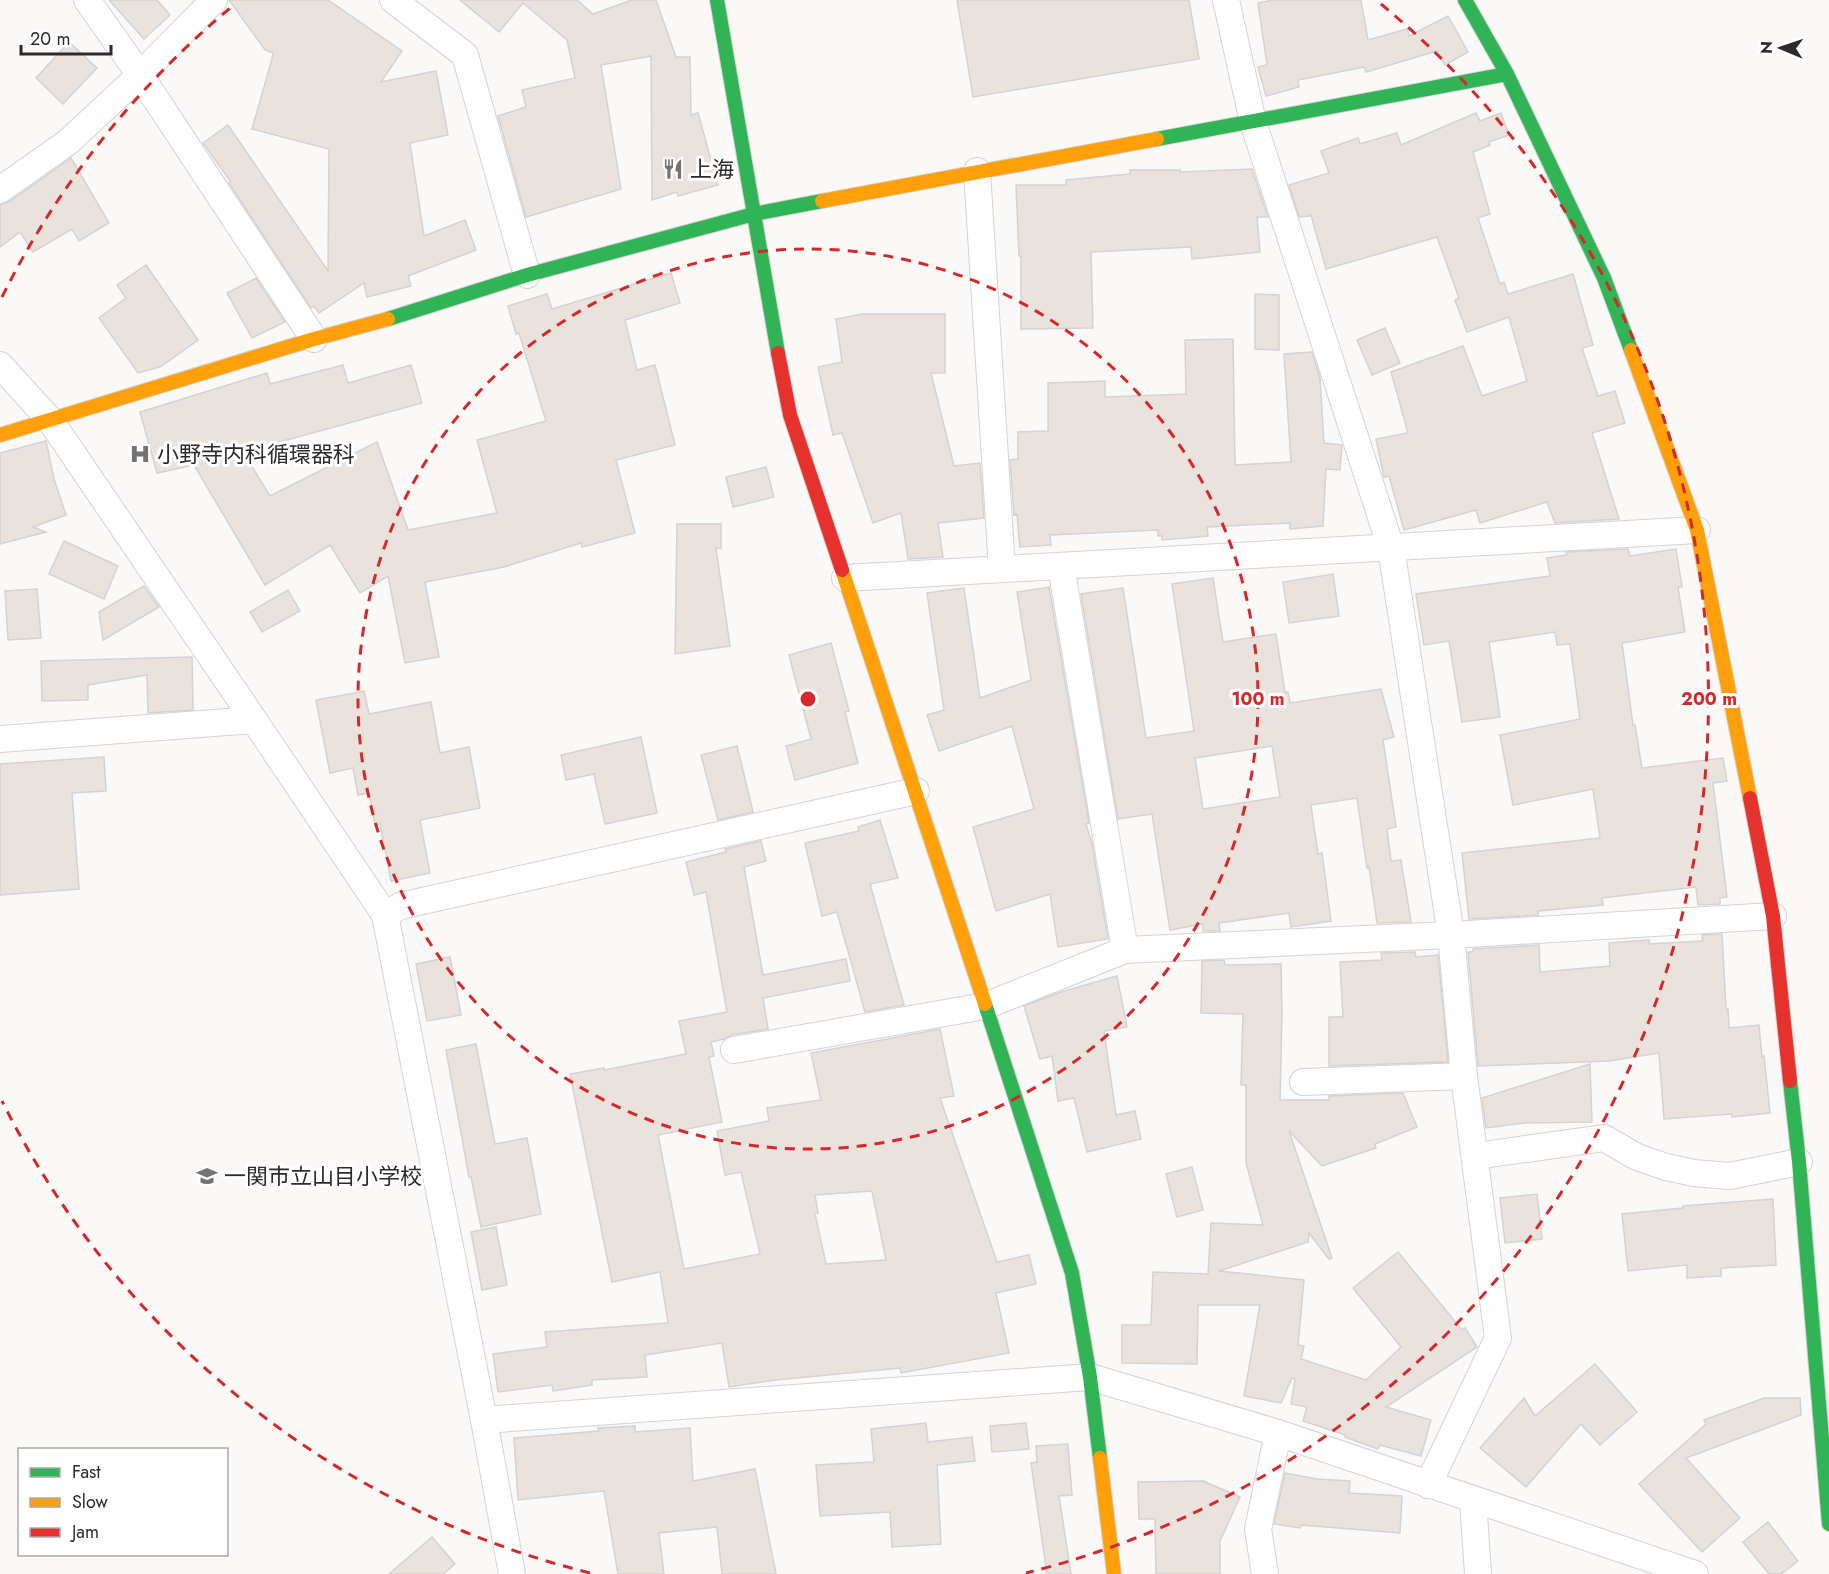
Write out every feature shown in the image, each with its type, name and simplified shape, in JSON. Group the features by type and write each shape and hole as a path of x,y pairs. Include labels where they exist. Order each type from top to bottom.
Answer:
{"street":[{"path":"87,0 140,75 314,339"},
{"path":"0,190 68,142 140,75 214,0"},
{"path":"393,0 465,56 527,274"},
{"path":"717,0 790,415 916,791 1072,1273 1090,1377 1114,1574"},
{"path":"1226,0 1252,122 1391,548 1451,935 1464,1076 1498,1338 1428,1485"},
{"path":"1465,0 1507,74 1604,278 1697,530 1773,916 1799,1162 1829,1524"},
{"path":"0,435 314,339 411,312 527,274 754,214 1507,74"},
{"path":"977,171 1002,569"},
{"path":"0,365 50,420 385,915 512,1574"},
{"path":"845,578 1697,530"},
{"path":"1061,566 1125,950"},
{"path":"0,739 254,720"},
{"path":"385,915 400,906 916,791"},
{"path":"734,1050 986,1006 1125,950 1451,935 1773,916"},
{"path":"1303,1082 1464,1076"},
{"path":"1476,1156 1604,1138 1637,1157 1694,1173 1730,1176 1799,1162"},
{"path":"484,1420 1090,1377 1278,1433 1695,1574"},
{"path":"1265,1574 1258,1528 1278,1433"},
{"path":"1473,1500 1478,1574"}],"building":[{"path":"109,0 157,0 170,15 144,39"},
{"path":"229,0 328,0 402,51 381,82 436,71 448,135 410,143 424,236 465,220 476,250 408,276 411,286 367,297 364,283 319,313 314,306 311,308 229,183 231,182 203,143 228,125 328,271 329,149 252,129 273,53 265,50"},
{"path":"460,0 577,0 593,14 632,0 656,0 676,57 690,57 691,115 698,113 718,185 678,196 677,192 652,200 651,56 601,65 621,189 526,217 498,116 526,107 522,90 575,78 567,40 523,3 499,32"},
{"path":"957,0 1189,0 1199,59 973,97"},
{"path":"1273,0 1361,0 1368,40 1407,29 1409,36 1448,16 1468,52 1445,65 1437,51 1366,72 1364,67 1298,80 1299,87 1266,96 1258,67 1267,65 1258,3"},
{"path":"69,42 97,68 63,104 36,78"},
{"path":"1476,113 1480,121 1501,113 1509,135 1489,142 1490,145 1473,152 1490,214 1478,218 1500,284 1504,282 1508,294 1573,274 1593,345 1582,348 1598,396 1615,391 1625,423 1592,433 1619,519 1555,523 1547,502 1480,523 1476,510 1404,530 1389,476 1384,477 1376,439 1408,433 1391,372 1463,346 1482,396 1527,381 1509,317 1467,332 1455,300 1459,298 1437,237 1326,269 1311,215 1299,217 1289,185 1329,173 1321,151 1358,138 1360,144 1397,133 1401,145"},
{"path":"71,158 109,223 79,241 72,229 33,252 20,232 0,247 0,205 9,202"},
{"path":"1252,169 1268,217 1257,217 1260,252 1192,259 1191,247 1091,252 1093,328 1021,329 1021,256 1019,256 1016,185 1066,185 1066,180 1130,174 1130,170 1180,170 1180,172"},
{"path":"146,265 198,340 160,367 138,373 99,318 126,298 117,285"},
{"path":"671,273 680,303 625,320 637,370 655,365 675,445 616,460 635,533 582,547 581,543 504,567 425,582 439,657 405,663 388,576 360,593 330,545 265,585 194,465 157,473 140,412 267,373 270,384 343,365 348,383 411,365 422,403 243,452 270,496 377,442 408,530 497,513 477,440 546,421 519,333 516,334 508,306 547,294 552,309"},
{"path":"256,278 285,322 252,338 227,293"},
{"path":"1255,294 1279,295 1279,350 1255,349"},
{"path":"862,314 945,314 945,373 931,373 954,466 980,463 984,518 938,523 943,557 908,559 901,513 873,523 842,433 833,435 818,367 842,362 836,319"},
{"path":"1385,328 1400,363 1372,375 1357,340"},
{"path":"1233,339 1235,465 1291,462 1284,354 1312,352 1320,378 1324,443 1342,445 1340,470 1326,469 1323,526 1290,529 1290,523 1207,527 1208,536 1162,540 1162,536 1158,536 1158,530 1050,535 1051,545 1020,547 1017,514 1014,515 1010,460 1018,459 1018,432 1048,431 1048,383 1105,381 1105,397 1186,394 1185,340"},
{"path":"46,441 54,479 66,515 33,527 46,532 0,544 0,453"},
{"path":"766,467 774,497 733,507 726,477"},
{"path":"677,524 721,524 721,548 716,548 730,646 675,654"},
{"path":"64,541 118,566 104,599 49,574"},
{"path":"1628,549 1630,556 1676,549 1682,587 1678,587 1685,632 1622,643 1633,725 1635,725 1642,768 1723,758 1727,781 1713,783 1727,897 1720,898 1720,904 1698,905 1696,887 1602,898 1603,905 1538,911 1538,915 1469,919 1462,853 1600,838 1593,789 1513,805 1500,735 1580,719 1570,644 1557,645 1555,632 1489,642 1500,717 1462,722 1449,641 1424,645 1416,594 1550,576 1547,558 1567,555 1566,552"},
{"path":"1333,574 1339,616 1289,623 1283,582"},
{"path":"1213,578 1223,642 1276,634 1285,692 1288,692 1290,703 1381,689 1394,737 1383,740 1396,827 1387,829 1391,861 1401,860 1411,922 1377,923 1357,798 1311,805 1318,854 1322,853 1331,921 1291,927 1289,913 1219,923 1220,931 1203,931 1203,924 1170,930 1152,814 1118,819 1081,594 1123,588 1146,738 1194,731 1172,584","holes":["1272,746 1280,797 1203,809 1195,758"]},
{"path":"144,586 159,607 103,640 99,612"},
{"path":"1049,587 1089,823 1086,824 1092,844 1108,939 1058,947 1050,894 996,911 973,827 1034,809 1012,726 939,751 927,715 944,710 927,593 964,588 980,698 1031,680 1017,592"},
{"path":"37,589 41,638 8,640 5,591"},
{"path":"288,590 300,611 262,632 250,612"},
{"path":"831,643 849,711 845,712 858,763 795,780 786,746 811,739 789,655"},
{"path":"192,657 193,710 148,713 147,675 88,685 88,700 42,701 41,661"},
{"path":"364,691 369,714 431,702 440,753 469,747 480,808 420,820 430,873 391,881 380,824 375,825 369,793 358,795 353,768 330,773 316,700"},
{"path":"641,737 657,813 605,824 594,774 566,780 561,755"},
{"path":"737,746 753,812 718,820 701,755"},
{"path":"104,757 106,791 72,793 79,889 0,895 0,764"},
{"path":"880,820 898,878 870,884 904,1005 865,1012 837,912 822,916 805,843 859,831 858,827"},
{"path":"761,841 766,861 744,867 763,975 846,959 850,981 763,998 768,1029 731,1035 711,1042 714,1056 709,1057 722,1122 658,1135 684,1269 760,1254 741,1172 725,1175 717,1131 769,1121 767,1108 821,1100 811,1053 940,1029 954,1096 940,1098 997,1262 1029,1255 1036,1284 996,1293 1009,1353 901,1373 900,1368 729,1387 722,1343 645,1355 647,1377 592,1380 592,1385 553,1391 552,1385 498,1392 493,1354 547,1347 545,1332 668,1323 660,1272 612,1282 570,1074 604,1068 604,1070 686,1054 679,1021 727,1012 706,892 694,895 686,862 726,852 725,849","holes":["872,1191 886,1260 826,1264 815,1214 818,1213 815,1195"]},
{"path":"1722,934 1729,1028 1759,1025 1770,1113 1732,1117 1732,1114 1664,1119 1659,1053 1609,1061 1478,1066 1468,952 1473,952 1473,949 1539,945 1540,972 1610,966 1609,943 1649,940 1649,944 1703,941 1702,935"},
{"path":"1415,952 1416,957 1438,955 1448,1062 1329,1066 1329,1017 1343,1017 1340,962 1382,960 1381,953"},
{"path":"450,957 461,1015 427,1021 416,964"},
{"path":"1224,960 1225,965 1281,964 1280,1100 1329,1100 1329,1096 1403,1093 1417,1127 1375,1144 1376,1148 1322,1166 1289,1131 1332,1258 1329,1259 1309,1233 1308,1242 1219,1271 1304,1280 1298,1345 1304,1346 1301,1359 1366,1380 1401,1347 1353,1288 1398,1252 1462,1330 1465,1328 1477,1347 1386,1407 1431,1420 1421,1456 1380,1445 1378,1449 1345,1437 1346,1435 1303,1421 1307,1407 1291,1404 1295,1379 1292,1378 1281,1403 1244,1396 1260,1305 1198,1305 1197,1364 1122,1363 1122,1325 1151,1325 1153,1272 1208,1274 1211,1223 1263,1225 1246,1163 1246,1085 1241,1085 1243,1014 1201,1013 1202,961"},
{"path":"1117,976 1127,1027 1104,1031 1116,1115 1135,1111 1141,1139 1087,1152 1074,1098 1058,1101 1052,1056 1040,1059 1024,1006 1061,992"},
{"path":"476,1044 495,1144 527,1138 541,1214 481,1227 471,1177 469,1177 446,1050"},
{"path":"1590,1064 1592,1122 1525,1123 1486,1128 1482,1098"},
{"path":"1192,1167 1203,1210 1177,1217 1166,1174"},
{"path":"1537,1194 1542,1239 1505,1243 1500,1198"},
{"path":"1773,1199 1776,1265 1721,1268 1721,1276 1687,1278 1687,1265 1628,1271 1622,1214 1683,1208 1683,1206"},
{"path":"496,1227 507,1285 482,1290 471,1232"},
{"path":"1595,1364 1637,1412 1600,1445 1581,1424 1526,1487 1480,1448 1524,1398 1535,1416"},
{"path":"1764,1398 1800,1398 1801,1415 1686,1458 1740,1518 1702,1552 1639,1484 1706,1424 1704,1420"},
{"path":"926,1423 928,1442 972,1437 975,1461 937,1465 941,1544 892,1547 890,1512 820,1516 816,1465 874,1462 871,1429"},
{"path":"1026,1423 1029,1449 992,1452 990,1426"},
{"path":"635,1426 635,1432 690,1428 693,1481 755,1469 776,1574 722,1574 717,1527 659,1533 664,1574 618,1574 604,1491 518,1500 514,1438"},
{"path":"1068,1444 1072,1495 1059,1496 1071,1574 1047,1574 1031,1463 1037,1462 1036,1446"},
{"path":"1285,1473 1317,1479 1350,1481 1349,1493 1402,1496 1400,1533 1301,1525 1300,1528 1274,1524"},
{"path":"1203,1481 1240,1497 1220,1541 1220,1574 1156,1574 1155,1519 1139,1519 1138,1482"},
{"path":"1768,1522 1798,1561 1781,1574 1769,1574 1743,1542"},
{"path":"432,1537 455,1564 443,1574 389,1574"}],"traffic: fast":[{"path":"717,0 778,353"},
{"path":"1465,0 1507,74 1604,278 1631,350"},
{"path":"1157,139 1507,74"},
{"path":"388,319 527,275 754,214 822,201"},
{"path":"985,1004 1072,1273 1090,1377 1100,1458"},
{"path":"1790,1081 1799,1162 1829,1524"}],"traffic: slow":[{"path":"822,201 1157,139"},
{"path":"0,435 314,339 388,319"},
{"path":"1631,350 1697,530 1750,798"},
{"path":"842,570 985,1004"},
{"path":"1100,1458 1114,1574"}],"traffic: jam":[{"path":"778,353 790,415 842,570"},
{"path":"1750,798 1773,916 1790,1081"}],"place":[{"name":"上海","path":"673,169"},
{"name":"小野寺内科循環器科","path":"140,454"},
{"name":"一関市立山目小学校","path":"207,1176"}]}
